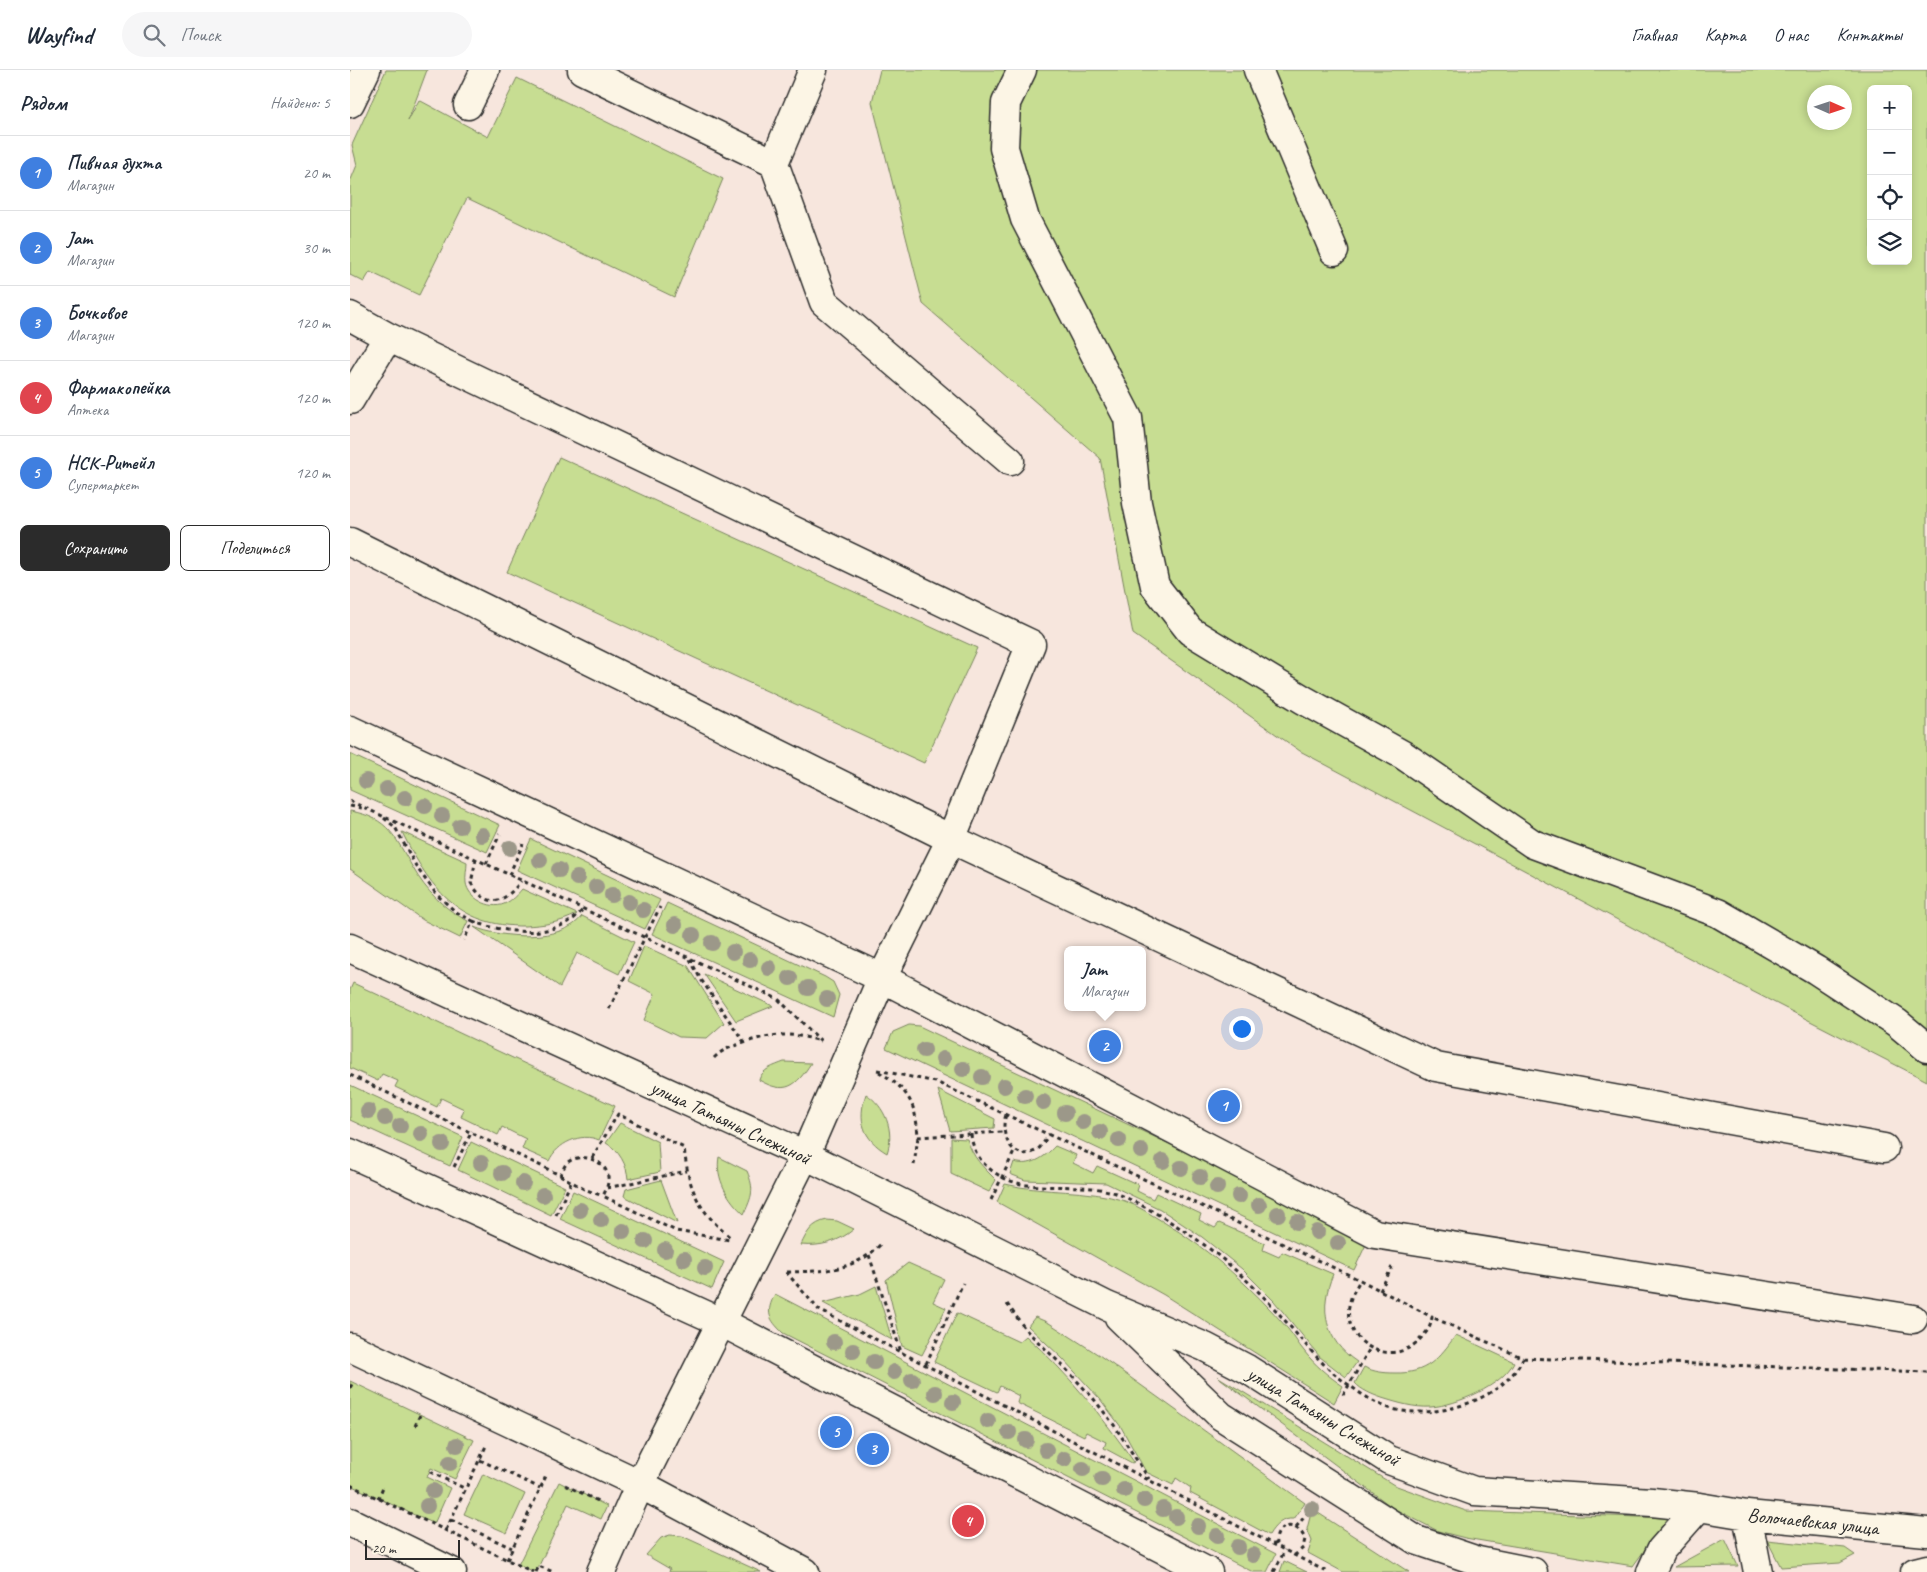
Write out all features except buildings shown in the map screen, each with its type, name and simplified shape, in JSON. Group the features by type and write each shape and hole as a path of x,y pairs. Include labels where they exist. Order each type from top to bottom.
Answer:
{"street":[{"path":"350,103 366,70"},
{"path":"468,105 485,70"},
{"path":"582,70 774,164"},
{"path":"813,70 774,164 824,302 1010,461"},
{"path":"1022,70 1006,103 1004,148 1025,219 1128,418 1137,503 1155,586 1190,631 1304,700 1403,755 1533,844 1718,913 1832,981 1897,1023 1927,1048"},
{"path":"1258,70 1334,251"},
{"path":"350,316 388,337 1031,644 950,838 882,978 805,1155 640,1484 601,1572"},
{"path":"350,400 388,337"},
{"path":"350,542 950,838 1436,1068 1884,1148"},
{"path":"350,730 882,978 1375,1234 1913,1319"},
{"name":"улица Татьяны Снежиной","path":"350,948 805,1155 1108,1306 1205,1347 1247,1369 1389,1460 1474,1490 1699,1507"},
{"path":"350,1153 722,1322 1208,1572"},
{"name":"улица Татьяны Снежиной","path":"1108,1306 1221,1416 1416,1540 1478,1567 1534,1572"},
{"path":"350,1347 640,1484 805,1572"},
{"path":"1651,1572 1661,1550 1699,1507"},
{"name":"Волочаевская улица","path":"1699,1507 1748,1515 1927,1532"},
{"path":"1748,1515 1758,1572"},
{"path":"350,1522 452,1572"},
{"path":"1915,1572 1927,1569"}],"path":[{"path":"350,800 778,999 821,1041 797,1035 769,1034 730,1047 714,1058"},
{"path":"350,806 367,808"},
{"path":"382,816 395,827 417,868 437,895 456,912 473,921 488,927 538,930 571,922 577,918 583,909"},
{"path":"486,864 504,827"},
{"path":"509,875 527,837"},
{"path":"476,859 471,883 484,898 497,901 506,898 521,880"},
{"path":"609,1009 663,901"},
{"path":"464,940 473,921"},
{"path":"690,958 700,978 744,1042"},
{"path":"914,1165 918,1137 917,1119 910,1100 898,1083 877,1070 936,1082 1360,1280 1432,1317 1523,1358 1927,1372"},
{"path":"350,1075 472,1131 571,1182 676,1232 733,1240 712,1222 701,1209 690,1184 684,1148 618,1114 592,1158"},
{"path":"1006,1115 1003,1123 1003,1132 1006,1142 1014,1150 1024,1153 1036,1150 1049,1134"},
{"path":"454,1168 472,1131"},
{"path":"918,1137 1003,1132"},
{"path":"971,1134 972,1143 981,1161 1003,1177 1028,1185 1077,1186 1116,1193 1172,1223 1234,1268 1273,1307 1315,1358 1349,1385 1375,1402 1389,1408 1432,1412 1463,1404 1495,1390 1517,1370 1523,1358"},
{"path":"991,1200 1014,1150"},
{"path":"560,1175 567,1162 580,1157 592,1158 605,1167 608,1177 607,1188 603,1196"},
{"path":"607,1188 687,1171"},
{"path":"556,1217 571,1182"},
{"path":"882,1243 869,1255 841,1268 786,1272 820,1310 1327,1572"},
{"path":"869,1255 901,1352"},
{"path":"1380,1291 1396,1260"},
{"path":"1360,1280 1351,1298 1349,1311 1351,1324 1356,1336 1370,1348 1378,1352 1404,1351 1417,1344 1431,1326 1432,1317"},
{"path":"926,1364 963,1282"},
{"path":"1007,1304 1026,1330 1065,1368 1098,1405 1114,1425 1149,1480"},
{"path":"1349,1385 1370,1348"},
{"path":"350,1388 353,1382"},
{"path":"415,1426 420,1415"},
{"path":"446,1530 486,1446"},
{"path":"480,1460 540,1488"},
{"path":"430,1472 466,1489"},
{"path":"507,1560 546,1476"},
{"path":"350,1485 534,1572 539,1566 553,1572"},
{"path":"378,1498 383,1487"},
{"path":"1296,1527 1312,1509"},
{"path":"451,1520 512,1548"},
{"path":"1276,1546 1279,1530 1287,1526 1296,1527 1303,1534 1304,1544 1303,1548 1294,1555"},
{"path":"1274,1572 1284,1550"}],"green space":[{"path":"386,70 427,70 408,121 419,100 488,137 517,78 723,179 674,297 467,198 419,295 370,272 364,282 350,275 350,182 357,165 352,145"},
{"path":"880,70 1927,70 1927,1081 1742,986 1300,751 1133,634 1100,458 923,304 872,102"},
{"path":"559,457 977,648 924,763 507,572"},
{"path":"350,754 500,825 487,852 350,790"},
{"path":"350,811 363,814 383,824 396,839 430,892 443,905 468,921 460,938 423,920 350,869"},
{"path":"402,832 467,862 466,880 468,888 475,898 486,904 504,904 514,898 522,889 577,914 552,923 525,926 502,925 481,919 464,911 435,886 412,852"},
{"path":"531,839 660,900 645,929 517,870"},
{"path":"667,903 833,982 839,995 833,1017 652,934"},
{"path":"582,916 634,942 619,974 577,953 560,987 474,927 500,934 531,936 561,931 573,925"},
{"path":"644,946 688,966 724,1023 707,1038 679,1037 644,1020 655,994 629,981"},
{"path":"704,974 773,1006 736,1021"},
{"path":"353,983 615,1106 599,1140 585,1137 577,1138 564,1144 549,1161 522,1149 526,1139 502,1127 498,1135 461,1117 464,1109 441,1098 437,1107 395,1087 398,1081 382,1074 378,1081 350,1068 350,990"},
{"path":"909,1025 919,1026 1369,1238 1354,1270 886,1048 893,1032"},
{"path":"784,1062 811,1063 795,1083 783,1088 768,1085 759,1080 763,1073"},
{"path":"350,1085 463,1137 450,1166 350,1120"},
{"path":"938,1090 995,1119 994,1128 950,1131"},
{"path":"866,1094 878,1105 887,1120 890,1136 887,1153 872,1142 864,1128 862,1112"},
{"path":"620,1123 658,1142 660,1172 628,1179 626,1168 621,1158 606,1143"},
{"path":"951,1138 967,1139 975,1157 996,1180 989,1192 951,1174"},
{"path":"471,1142 565,1187 551,1215 458,1170"},
{"path":"1055,1146 1076,1155 1073,1163 1093,1173 1097,1166 1139,1185 1137,1191 1153,1199 1156,1193 1201,1214 1199,1220 1215,1228 1219,1223 1265,1243 1263,1250 1279,1257 1282,1252 1333,1274 1326,1299 1327,1322 1337,1344 1357,1362 1346,1377 1320,1357 1274,1301 1242,1269 1202,1237 1160,1209 1106,1183 1025,1180 1010,1174 1014,1162 1032,1162"},
{"path":"719,1157 747,1171 752,1193 744,1214 724,1188 719,1173"},
{"path":"661,1180 677,1223 624,1196 626,1189"},
{"path":"1005,1184 1035,1189 1095,1194 1125,1201 1180,1232 1229,1270 1260,1298 1313,1361 1343,1386 1334,1403 1164,1295 997,1202"},
{"path":"573,1191 724,1262 712,1289 560,1219"},
{"path":"827,1220 837,1221 854,1229 829,1243 801,1245 805,1236 817,1223"},
{"path":"908,1263 944,1279 933,1302 946,1308 922,1355 902,1346 886,1280"},
{"path":"876,1286 892,1340 823,1303 860,1294"},
{"path":"775,1294 1276,1554 1267,1572 1253,1572 783,1333 774,1324 769,1311"},
{"path":"957,1313 1019,1342 1026,1336 1084,1396 1134,1462 1132,1463 1104,1448 1106,1442 1086,1432 1084,1436 1017,1403 1019,1396 1000,1386 997,1392 934,1362"},
{"path":"1035,1317 1049,1323 1099,1355 1305,1503 1294,1519 1279,1523 1269,1535 1190,1493 1191,1488 1176,1478 1173,1485 1146,1472 1121,1427 1100,1399 1062,1358 1028,1326"},
{"path":"1456,1335 1514,1362 1500,1379 1478,1393 1431,1407 1412,1406 1382,1398 1371,1394 1355,1383 1364,1367 1379,1372 1406,1373 1416,1371 1438,1357"},
{"path":"1217,1376 1394,1485 1466,1511 1668,1518 1633,1566 1465,1538 1438,1531 1393,1508"},
{"path":"350,1381 474,1440 455,1479 431,1468 427,1477 450,1488 434,1524 350,1485"},
{"path":"483,1474 525,1494 507,1533 464,1514"},
{"path":"559,1482 607,1506 601,1519 568,1504 536,1572 518,1565"},
{"path":"1312,1509 1409,1572 1343,1572 1308,1553 1312,1541 1307,1529"},
{"path":"670,1535 682,1536 761,1572 669,1572 670,1569 646,1555 661,1538"},
{"path":"1725,1539 1738,1566 1674,1567"},
{"path":"1767,1540 1845,1548 1855,1555 1840,1563 1781,1567"},
{"path":"1284,1561 1307,1572 1280,1572"}],"place":[{"name":"Jam","path":"1105,1046"},
{"name":"Пивная бухта","path":"1224,1106"},
{"name":"НСК-Ритейл","path":"836,1432"},
{"name":"Бочковое","path":"873,1449"},
{"name":"Фармакопейка","path":"968,1521"}]}
